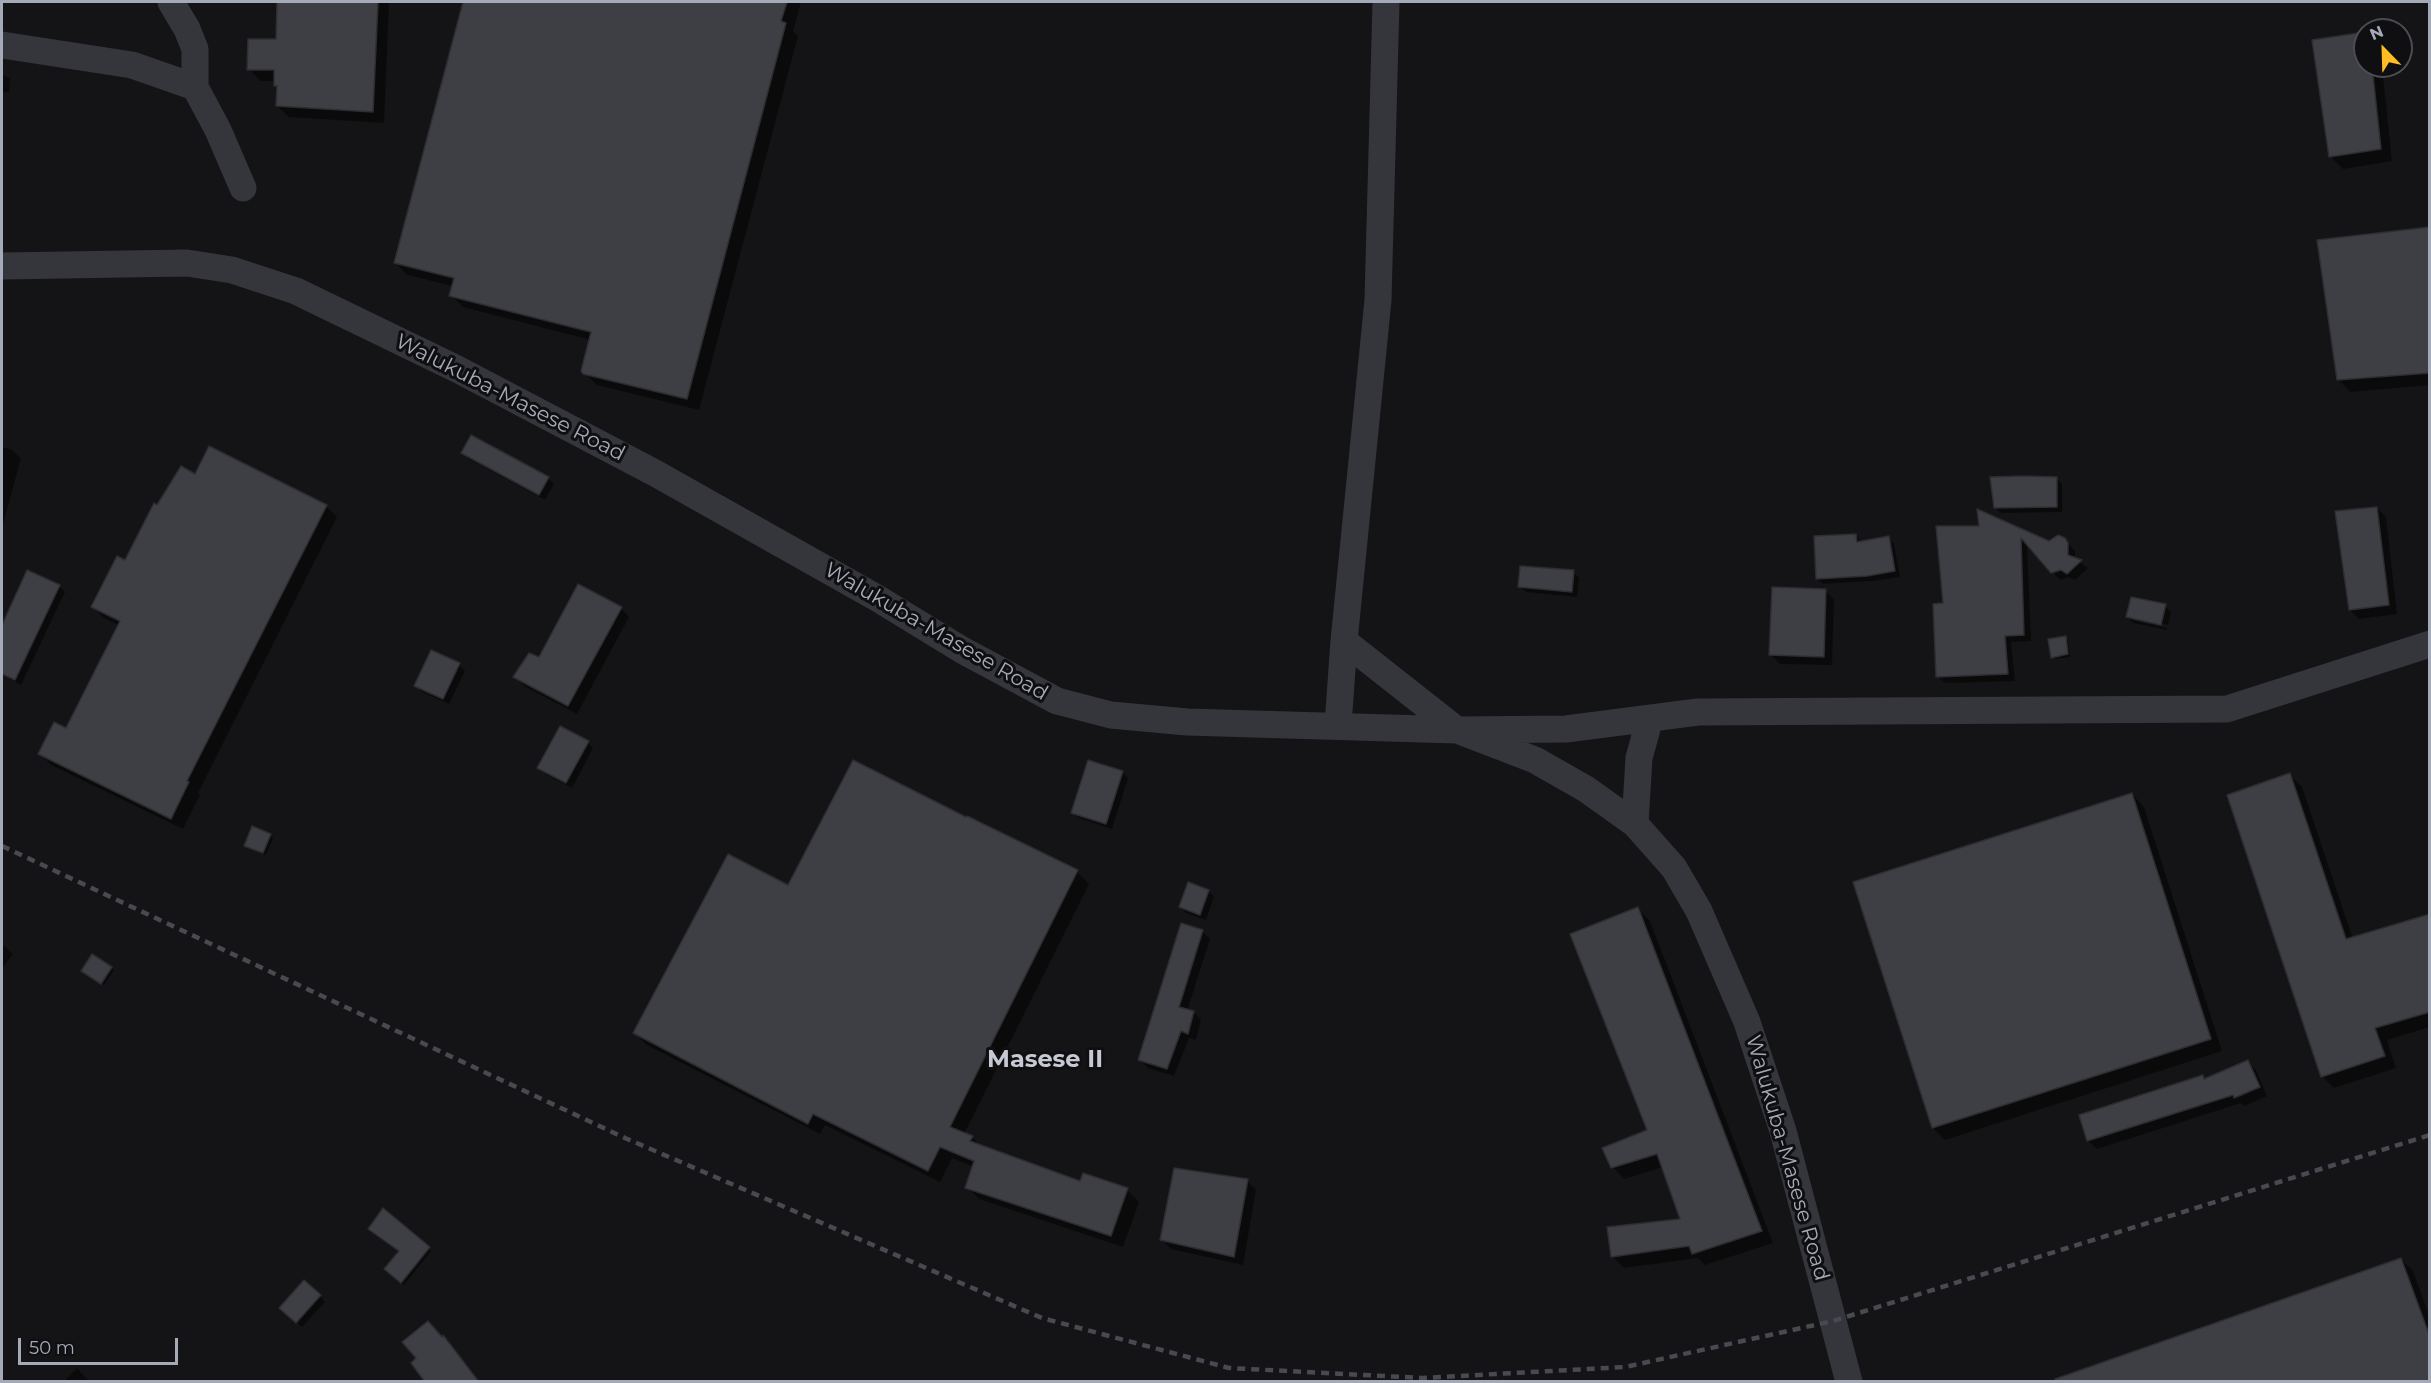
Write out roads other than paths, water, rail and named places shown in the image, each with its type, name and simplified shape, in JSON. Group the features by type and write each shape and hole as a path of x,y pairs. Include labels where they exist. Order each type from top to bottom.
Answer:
{"street":[{"path":"171,2 187,29 195,49 195,87 218,130 243,188"},
{"path":"1338,725 1344,641 1378,300 1386,2"},
{"path":"2,45 132,65 195,87"},
{"name":"Walukuba-Masese Road","path":"2,266 187,263 232,270 296,291 457,369 655,473 877,598 962,650 1057,700 1111,715 1176,721 1457,730 1535,760 1586,789 1635,824 1674,868 1700,911 1747,1022 1783,1131 1849,1382"},
{"path":"1344,641 1457,730 1566,729 1698,712 2227,709 2430,644"},
{"path":"1635,824 1639,758 1650,718"}],"railway":[{"path":"2,846 625,1138 1042,1318 1229,1368 1422,1378 1625,1367 1833,1321 2430,1135"}],"district":[{"name":"Masese II","path":"1045,1060"}]}
